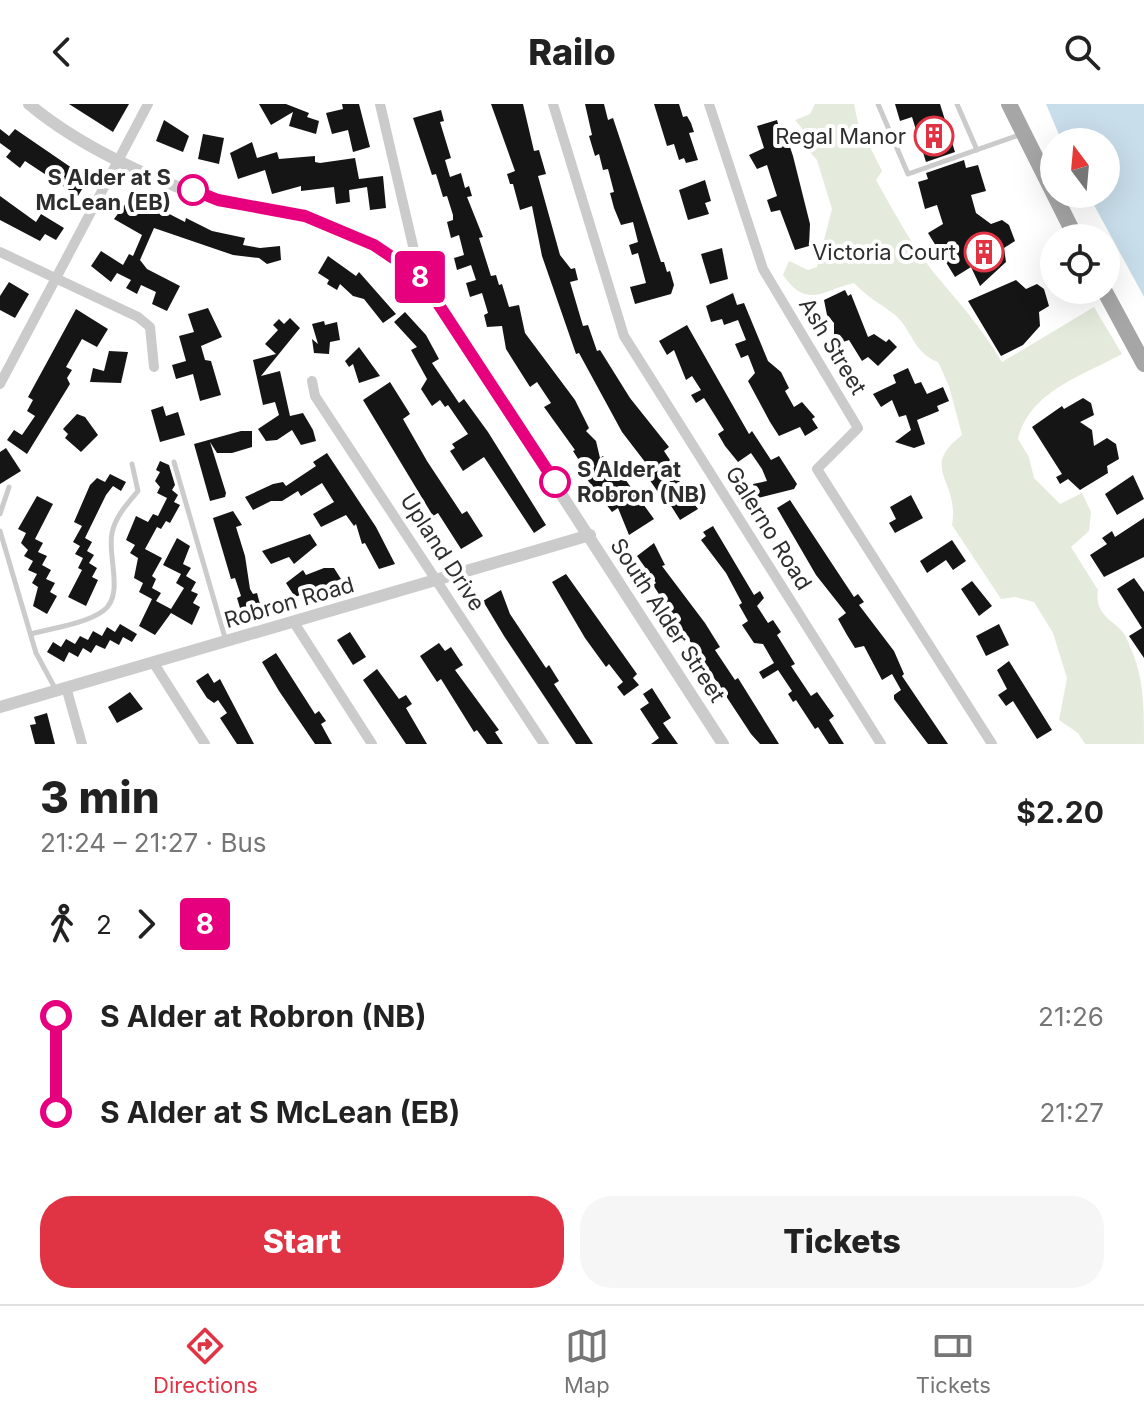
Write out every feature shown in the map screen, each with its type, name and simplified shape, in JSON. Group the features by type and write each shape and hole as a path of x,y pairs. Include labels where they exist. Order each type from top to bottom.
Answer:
{"main road":[{"path":"1009,104 1069,224"},
{"path":"1112,304 1144,364"}],"street":[{"name":"South Alder Street","path":"29,104 46,119 119,162 218,200 305,216 374,245 420,276 723,744"},
{"path":"0,384 148,104"},
{"path":"380,104 420,276"},
{"name":"Galerno Road","path":"553,104 624,336 881,744"},
{"name":"Ash Street","path":"709,104 763,269 858,428 817,469 992,744"},
{"path":"0,252 138,317 150,327 154,367"},
{"name":"Upland Drive","path":"312,381 315,396 544,744"},
{"name":"Robron Road","path":"0,707 590,535"},
{"path":"293,621 372,744"},
{"path":"153,662 205,744"},
{"path":"61,689 82,744"}],"lane":[{"path":"878,104 908,174 1023,134"},
{"path":"957,104 977,150"},
{"path":"174,462 226,641"},
{"path":"31,634 100,614 111,604 115,589 109,553 112,530 121,511 138,491 132,464"},
{"path":"0,514 9,487"},
{"path":"0,531 36,653 61,689"}],"green space":[{"path":"815,104 854,104 858,123 882,171 876,180 911,240 1002,362 1094,307 1122,354 1046,397 1024,422 1018,439 1029,457 1034,478 1060,504 1082,493 1091,512 1089,531 1071,547 1098,590 1099,606 1125,635 1136,662 1142,687 1144,744 1085,744 1078,733 1059,720 1067,678 1053,633 1034,602 1015,597 1001,599 952,525 953,509 942,466 943,457 962,435 949,386 938,362 923,353 895,315 854,283 808,295 792,286 783,275 789,261 808,270 817,267 832,209 817,160 809,151 804,131 795,120 810,114"}],"water":[{"path":"1046,104 1144,104 1144,297 1120,253 1120,224 1104,224 1096,208 1120,208 1120,128 1056,128"}],"building":[{"path":"69,104 129,104 113,132"},
{"path":"259,104 286,104 309,113 307,117 319,121 316,134 289,126 293,112 271,125"},
{"path":"342,104 359,104 370,147 353,152 348,130 332,134 326,113 343,109"},
{"path":"491,104 523,104 534,151 539,150 546,174 538,176 560,255 571,269 575,268 578,280 570,282 583,326 588,325 597,351 600,350 630,398 669,447 664,451 670,460 667,463 698,509 680,520 661,490 658,492 649,479 655,475 622,432 579,353 576,354 542,256 532,206 520,210 513,184 510,184 507,174 515,171"},
{"path":"585,104 604,104 608,120 613,118 661,262 664,262 667,272 670,271 674,285 671,294 635,304 630,287 646,283 638,253 632,255 629,245 638,242 633,222 621,225 614,208 610,193 614,192 608,169 603,170 589,136 592,135"},
{"path":"654,104 679,104 683,117 687,116 691,123 694,132 689,133 698,160 686,163 684,158 679,160 674,144 667,146"},
{"name":"Regal Manor","path":"895,104 940,104 955,152 926,162 912,117 900,121"},
{"path":"441,110 444,121 440,122 451,158 445,160 450,177 461,173 465,188 469,186 472,196 467,197 483,237 479,238 491,276 496,275 499,285 502,284 509,307 519,305 525,333 575,400 589,428 586,431 596,441 600,458 603,456 610,466 614,464 654,519 629,535 618,508 612,512 586,478 589,476 575,450 544,407 551,403 537,382 530,387 506,349 502,326 487,327 484,315 488,313 482,293 470,297 466,283 476,280 471,265 457,270 454,258 464,255 459,235 451,238 447,222 453,220 453,215 447,196 443,197 436,174 432,175 413,118"},
{"path":"164,120 189,136 183,152 156,141"},
{"path":"777,120 783,143 788,141 793,156 810,224 809,246 795,250 780,210 771,212 767,200 777,196 767,165 757,169 749,155 764,148 757,126"},
{"path":"0,129 9,136 15,129 88,179 78,196 25,161 20,168 6,157 11,151 0,143"},
{"path":"203,134 224,138 219,164 198,159"},
{"path":"252,142 257,158 277,152 279,159 315,156 315,162 320,163 355,158 359,179 383,176 386,208 370,210 367,187 349,190 350,202 336,204 334,187 301,191 301,186 272,194 265,170 238,179 230,153"},
{"path":"964,160 966,168 978,165 986,191 971,195 976,213 991,224 1002,220 1009,225 1015,241 1004,248 1006,262 980,286 971,267 955,277 928,233 943,224 937,205 925,209 918,182 928,179 926,173"},
{"path":"705,180 711,201 705,203 709,214 688,220 679,190"},
{"path":"132,195 185,222 186,218 212,231 245,238 243,245 260,248 280,246 281,260 267,264 259,258 233,255 154,228 140,260 147,269 180,286 167,311 152,304 156,292 141,285 137,294 126,288 131,280 117,273 111,282 91,266 101,251 123,265 129,254 133,256 142,235 114,219"},
{"path":"0,196 36,222 41,214 64,228 56,240 45,234 40,241 0,220"},
{"path":"722,248 728,279 710,284 701,254"},
{"path":"328,256 356,276 359,272 396,314 383,323 364,299 353,296 340,284 337,290 327,284 329,280 318,273"},
{"name":"Victoria Court","path":"1016,280 1026,289 1037,284 1040,286 1040,304 1049,306 1039,312 1040,326 1023,345 1001,356 968,301"},
{"path":"9,282 29,294 15,318 0,310 0,296"},
{"path":"845,290 848,296 851,294 868,337 874,334 886,342 889,339 897,347 878,366 868,357 862,361 849,340 843,342 840,335 834,334 834,323 827,315 824,300"},
{"path":"733,293 737,305 744,303 768,361 781,372 789,388 785,391 794,407 802,402 815,417 812,419 818,428 805,436 800,427 779,436 770,422 748,381 755,373 748,355 741,358 735,344 746,340 738,320 724,325 722,319 711,322 706,306"},
{"path":"208,308 222,337 201,346 205,360 211,361 221,395 200,401 193,374 176,379 172,365 186,361 179,336 194,332 188,314"},
{"path":"76,309 108,329 97,347 82,339 66,367 72,370 67,378 70,384 27,454 7,440 14,430 22,435 35,416 27,411 33,400 28,397"},
{"path":"405,312 426,335 439,359 432,363 459,403 464,399 488,432 546,525 534,533 484,457 463,471 450,451 455,448 452,444 468,434 448,405 445,407 440,400 432,406 421,389 427,379 411,350 417,347 394,322"},
{"path":"290,318 300,328 261,376 280,371 290,416 303,413 313,430 316,441 301,445 292,430 277,440 266,441 258,429 279,415 275,402 263,405 253,360 276,354 265,344 278,330 273,325 279,319 284,324"},
{"path":"324,321 325,325 337,322 340,340 330,342 329,354 314,353 312,339 318,344 312,324"},
{"path":"687,325 749,434 752,431 771,460 779,456 797,484 794,489 758,498 753,484 767,481 762,469 751,453 738,462 718,434 724,430 704,398 696,403 691,395 701,390 692,376 686,380 674,350 667,355 659,341"},
{"path":"359,347 380,376 359,383 353,364 349,367 345,361"},
{"path":"109,351 128,352 121,383 90,382 93,368 104,371"},
{"path":"908,368 915,384 921,382 927,394 943,387 949,401 937,406 939,411 917,420 925,444 914,448 895,442 911,430 906,415 899,417 892,400 881,407 873,394 896,383 893,375"},
{"path":"390,382 410,414 403,419 427,461 462,514 467,511 483,536 461,549 438,513 433,516 363,400"},
{"path":"1083,398 1091,403 1094,415 1080,422 1092,430 1094,446 1107,438 1116,444 1119,459 1107,466 1108,473 1080,490 1068,479 1060,484 1056,477 1062,474 1032,427 1062,406 1064,409"},
{"path":"163,406 166,416 178,412 185,435 160,442 151,410"},
{"path":"77,414 85,417 98,435 81,452 65,438 68,434 63,429"},
{"path":"241,431 252,431 252,447 232,453 217,453 210,442 226,493 225,497 210,501 194,444"},
{"path":"6,448 21,471 0,484 0,452"},
{"path":"327,453 376,527 395,564 379,569 365,543 362,544 356,524 354,526 346,515 321,527 313,514 334,502 322,483 301,496 298,491 282,501 271,501 253,510 245,497 273,484 283,482 286,486 316,466 313,462"},
{"path":"160,461 169,465 175,485 172,490 178,495 174,502 180,505 170,523 166,521 161,529 157,527 145,549 162,558 152,576 156,579 152,588 161,593 156,601 171,609 184,588 176,583 181,574 163,565 177,538 190,546 183,564 191,568 186,576 196,582 191,591 198,594 193,603 200,607 192,625 171,613 155,635 139,626 152,599 139,592 143,583 134,578 138,558 130,553 135,545 126,540 136,516 148,522 153,514 158,516 167,498 157,493 160,487 155,481 160,472 156,470"},
{"path":"110,474 126,482 121,491 113,486 106,495 85,538 92,542 87,551 94,555 89,563 97,568 92,577 98,580 86,606 68,597 82,570 78,568 83,558 75,554 80,546 73,542 82,526 74,522 90,485 97,478 105,482"},
{"path":"1133,475 1144,499 1117,515 1105,494"},
{"path":"911,495 923,518 895,533 889,523 896,519 890,507"},
{"path":"37,496 53,504 35,539 43,543 38,552 47,556 42,565 51,570 46,579 55,583 50,592 57,596 47,614 33,606 38,587 32,583 37,574 28,570 33,561 24,556 28,550 21,543 26,533 18,529"},
{"path":"790,500 854,597 858,594 864,602 859,605 894,651 904,674 902,676 948,744 928,744 894,699 894,695 901,690 892,674 882,680 864,646 855,648 838,619 846,613 816,575 777,508"},
{"path":"233,511 242,525 236,527 250,589 253,594 257,593 260,604 250,607 240,608 237,598 241,596 235,578 231,579 213,518"},
{"path":"1144,518 1144,557 1104,577 1090,555 1107,544 1102,538 1112,531 1115,537"},
{"path":"713,526 754,595 760,591 764,598 757,606 768,623 773,620 781,632 777,635 795,664 791,666 811,696 817,692 834,716 829,720 844,744 829,744 818,727 815,729 796,700 793,702 788,694 792,691 778,670 763,679 759,672 774,663 763,644 754,643 742,625 748,621 739,605 742,603 726,573 701,540 706,536 703,532"},
{"path":"310,534 317,545 294,564 289,557 271,564 262,551"},
{"path":"952,540 966,561 953,570 946,560 927,573 920,561"},
{"path":"654,543 665,565 662,566 705,623 720,647 715,650 735,680 738,678 779,744 760,744 751,734 653,585 656,583 637,556"},
{"path":"324,568 334,568 341,579 295,597 286,583 303,570 306,575"},
{"path":"566,574 637,674 633,678 639,685 624,696 617,687 623,682 609,664 606,667 585,638 552,582"},
{"path":"1134,578 1144,592 1144,658 1129,636 1142,628 1117,589"},
{"path":"972,581 992,606 979,616 961,589"},
{"path":"501,590 510,614 546,668 549,665 559,681 554,684 593,744 576,744 483,601"},
{"path":"120,624 137,634 132,642 123,637 119,645 110,640 105,649 96,645 91,653 83,648 78,657 69,652 64,662 47,652 53,642 61,647 66,639 75,644 80,636 88,640 93,631 102,636 107,627 115,632"},
{"path":"999,624 1009,645 986,656 976,636"},
{"path":"350,632 366,657 353,665 337,640"},
{"path":"439,643 445,651 451,647 463,665 455,670 499,730 495,732 503,744 487,744 477,730 474,732 441,679 437,682 420,656"},
{"path":"276,653 315,714 319,711 326,721 321,724 332,744 315,744 279,691 262,662"},
{"path":"1009,661 1052,730 1037,739 1013,701 1006,706 998,695 1007,689 997,670"},
{"path":"377,669 399,699 406,695 412,704 406,708 427,744 406,744 363,680"},
{"path":"208,673 214,683 220,679 254,744 237,744 220,718 227,713 218,700 214,703 207,698 196,681"},
{"path":"652,688 671,718 663,723 678,744 651,744 659,738 640,709 649,703 643,694"},
{"path":"130,692 143,709 117,723 108,707"},
{"path":"47,713 55,744 35,744 30,725 36,724 34,717"}],"bus line":[{"name":"8","path":"193,190 218,200 305,216 374,245 420,276 555,482"}],"place":[{"name":"Regal Manor","path":"934,136"},
{"name":"S Alder at S McLean (EB)","path":"193,190"},
{"name":"Victoria Court","path":"984,252"},
{"name":"S Alder at Robron (NB)","path":"555,482"}]}
